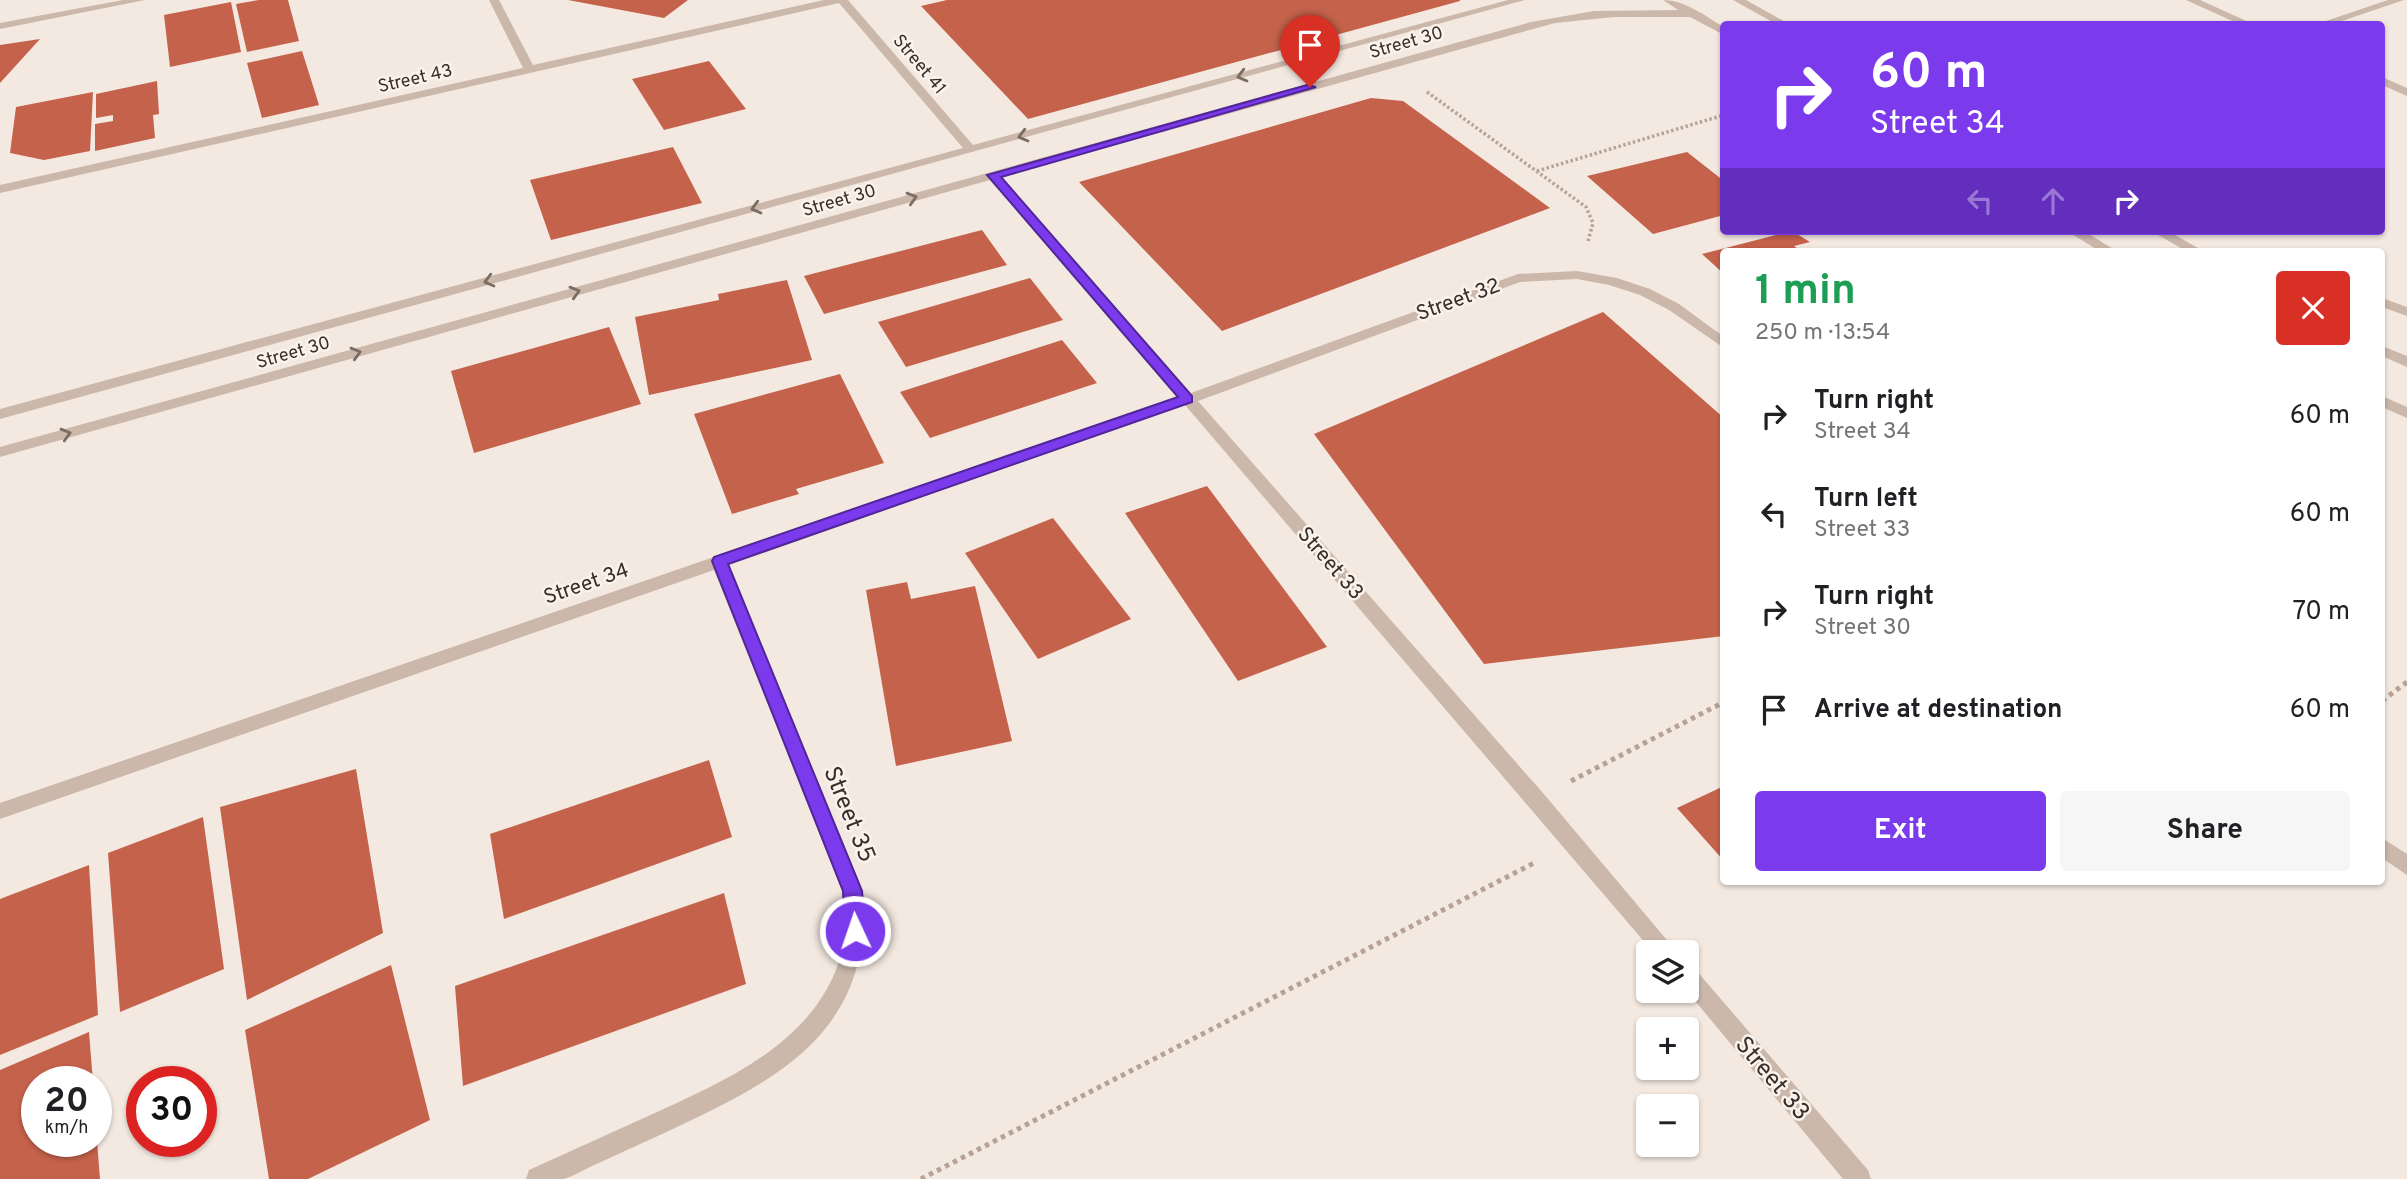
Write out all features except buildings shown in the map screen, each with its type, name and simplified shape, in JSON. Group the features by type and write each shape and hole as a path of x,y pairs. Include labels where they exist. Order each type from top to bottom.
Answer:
{"street":[{"path":"0,26 140,0"},
{"path":"495,0 530,70"},
{"name":"Street 43","path":"0,190 840,0"},
{"name":"Street 41","path":"840,0 971,150"},
{"name":"Street 30","path":"0,414 873,192 993,175 1390,65 1472,27 1520,0"},
{"path":"1668,0 1720,30"},
{"path":"1738,0 1777,21"},
{"path":"2191,0 2240,21"},
{"path":"2332,21 2399,0"},
{"name":"Street 30","path":"0,452 873,192 971,150 1472,27 1535,24 1589,14 1693,14"},
{"path":"2385,82 2407,92"},
{"name":"Street 33","path":"993,175 1657,940"},
{"path":"2081,235 2104,248"},
{"path":"2166,235 2190,248"},
{"name":"Street 32","path":"1188,399 1518,278 1577,275 1612,281 1645,292 1674,307 1720,341"},
{"path":"2385,303 2407,312"},
{"path":"2385,351 2407,362"},
{"name":"Street 34","path":"0,811 1188,399"},
{"path":"2385,402 2407,413"},
{"name":"Street 35","path":"538,1179 741,1085 786,1054 821,1016 846,974 855,931 853,891 719,561"},
{"path":"2385,848 2407,866"},
{"name":"Street 33","path":"1699,990 1859,1179"}],"path":[{"path":"1390,65 1586,207 1593,223 1577,275"},
{"path":"1537,171 1720,116"},
{"path":"2385,699 2407,682"},
{"path":"1536,799 1720,704"},
{"path":"921,1179 1573,842"}],"route":[{"path":"855,931 853,891 719,561 1188,399 993,175 1310,87"}]}
